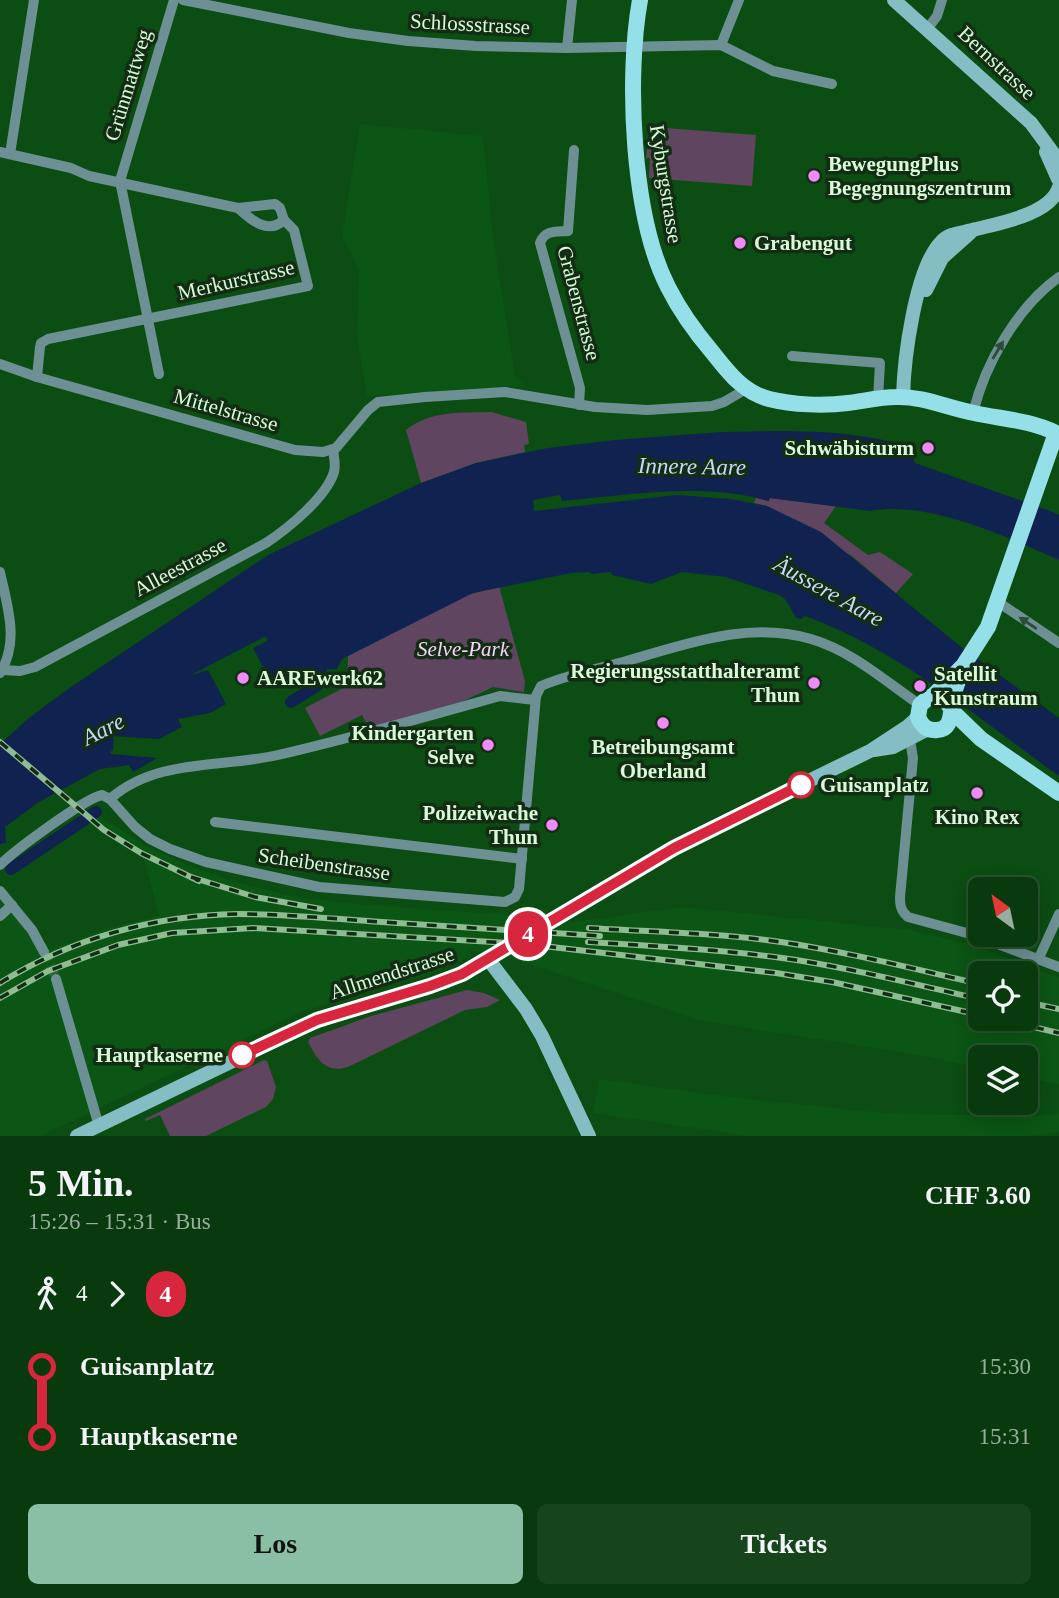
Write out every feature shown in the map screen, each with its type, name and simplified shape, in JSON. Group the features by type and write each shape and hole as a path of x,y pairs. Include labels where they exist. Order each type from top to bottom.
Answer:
{"main road":[{"name":"Kyburgstrasse","path":"640,0 633,45 636,147 642,198 654,250 667,286 683,313 722,364 746,389"},
{"name":"Bernstrasse","path":"894,0 1039,131 1059,145"},
{"name":"Bernstrasse","path":"1039,131 1059,160"},
{"name":"Bernstrasse","path":"1039,131 1048,158 1059,177 1059,187"},
{"path":"908,398 914,310 923,269 942,240 950,234 974,230 1036,211 1051,201 1059,187"},
{"path":"746,389 783,402 834,404 908,398 1026,422 1058,432 986,631 925,716"},
{"path":"925,716 950,721 963,666"},
{"path":"558,916 690,839 870,751 946,700 981,739"},
{"path":"925,716 981,739 1059,793"},
{"name":"Allmendstrasse","path":"77,1136 317,1020 447,981 490,957 542,1036 589,1136"}],"street":[{"path":"5,153 34,0"},
{"name":"Grünmattweg","path":"120,181 174,0"},
{"name":"Schlossstrasse","path":"183,0 349,33 408,41 567,48 721,45"},
{"path":"567,48 572,0"},
{"path":"739,0 721,45 774,71 832,84"},
{"path":"928,28 937,16 942,0"},
{"name":"Grabenstrasse","path":"574,150 568,231 549,232 543,236 540,243 580,388 579,405"},
{"name":"Merkurstrasse","path":"5,153 71,168 89,176 238,208 275,204 280,208 284,220 294,230 308,286 45,341 40,347 37,377"},
{"path":"120,181 159,374"},
{"name":"Merkurstrasse","path":"238,208 252,221 267,227 278,225 284,220"},
{"path":"973,413 984,375 1000,346 1038,295 1059,277"},
{"path":"792,356 880,363 878,399"},
{"name":"Mittelstrasse","path":"0,364 37,377 295,450 333,450"},
{"path":"333,450 345,441 378,402 505,392 579,405 647,410 712,406 746,389"},
{"name":"Alleestrasse","path":"1,672 27,670 279,534 330,481 335,470 333,450"},
{"path":"0,572 11,631 10,647 1,672"},
{"path":"998,602 1059,643"},
{"path":"0,865 91,799 102,795 110,799 129,785 164,772 265,758 500,696 535,700 537,692 545,684 704,639 740,632 796,635 842,652 925,716 913,758 900,897 903,913 908,918 974,935 1059,968"},
{"name":"Scheibenstrasse","path":"110,799 142,832 179,853 206,862 319,887 506,902 518,893 535,700"},
{"name":"Scheibenstrasse","path":"215,822 522,859"},
{"path":"0,891 32,930 44,952"},
{"path":"0,916 12,905"},
{"path":"1038,960 1059,915"},
{"path":"56,979 99,1126"}],"shaded area":[{"path":"360,124 483,136 493,236 515,376 525,386 367,396 357,337 359,269 342,236"},
{"path":"98,815 143,844 187,865 235,882 297,897 367,905 527,916 541,908 572,922 682,907 910,930 968,944 968,947 976,947 1014,961 968,961 968,1031 1038,1031 1038,970 1059,978 1059,1085 1038,1080 1038,1045 968,1045 968,1065 925,1056 698,1020 519,961 469,950 471,956 429,974 301,1012 41,1136 0,1136 0,891 44,952 98,931 159,915 143,856 87,823"},
{"path":"599,1079 737,1098 894,1114 1059,1114 1059,1132 1026,1136 749,1136 593,1113"}],"green space":[{"name":"Grabengut","path":"653,127 756,135 752,186 649,178 650,158 646,158 647,149 651,149"},
{"path":"491,412 526,422 529,444 524,445 525,452 476,463 421,483 406,430 436,416"},
{"path":"756,498 836,506 824,523 868,555 880,552 913,574 896,593 852,556 767,506 754,503"},
{"name":"Selve-Park","path":"499,586 525,681 524,692 493,687 453,706 369,728 362,715 320,736 305,708 347,686 348,656 465,596"},
{"path":"467,990 500,1000 487,1007 465,1010 348,1067 340,1069 323,1064 308,1042 310,1038 371,1016"},
{"path":"264,1060 267,1061 276,1087 273,1099 266,1107 206,1136 170,1136 160,1115 146,1121 145,1119"}],"water":[{"path":"722,432 844,434 908,446 915,463 1059,515 1059,560 992,531 917,511 870,511 770,498 769,501 718,492 640,493 562,501 560,495 533,500 534,511 677,495 731,499 767,506 821,532 961,647 1059,718 1059,776 937,687 873,647 805,616 796,618 786,600 779,595 726,577 682,572 651,584 612,575 611,572 571,573 473,593 342,659 337,669 299,669 271,682 253,648 267,641 266,636 189,676 208,670 226,704 210,713 178,719 182,727 159,739 112,736 114,740 111,754 157,758 133,772 129,765 100,769 39,802 5,827 6,843 0,844 0,744 68,689 268,555 421,483 476,463 548,448 615,440"}],"waterway":[{"path":"291,702 318,685 321,669"},
{"path":"11,869 96,812"}],"tunnel":[{"path":"492,956 558,916"},
{"path":"44,952 56,979"}],"railway":[{"path":"0,742 104,830 141,853 199,881"},
{"path":"191,877 255,897 321,909"},
{"path":"0,983 55,954 114,932 207,915 292,916 600,936"},
{"path":"0,998 48,971 118,945 172,933 253,928 526,944 776,973 832,982 968,1012"},
{"path":"589,928 781,942 968,981"},
{"path":"588,942 775,957 852,970 968,996"},
{"path":"1038,1005 1059,1009"},
{"path":"1038,1028 1059,1033"}],"bus line":[{"name":"4","path":"242,1055 317,1020 447,981 462,974 674,848 801,785"}],"place":[{"name":"BewegungPlus Begegnungszentrum","path":"814,176"},
{"name":"Grabengut","path":"740,243"},
{"name":"Schwäbisturm","path":"928,448"},
{"name":"AAREwerk62","path":"243,678"},
{"name":"Regierungsstatthalteramt Thun","path":"814,683"},
{"name":"Satellit Kunstraum","path":"920,686"},
{"name":"Betreibungsamt Oberland","path":"663,723"},
{"name":"Kindergarten Selve","path":"488,745"},
{"name":"Guisanplatz","path":"801,785"},
{"name":"Kino Rex","path":"977,793"},
{"name":"Polizeiwache Thun","path":"552,825"},
{"name":"Hauptkaserne","path":"242,1055"}],"water label":[{"name":"Innere Aare","path":"692,466"},
{"name":"Äussere Aare","path":"829,591"},
{"name":"Aare","path":"103,729"}]}
